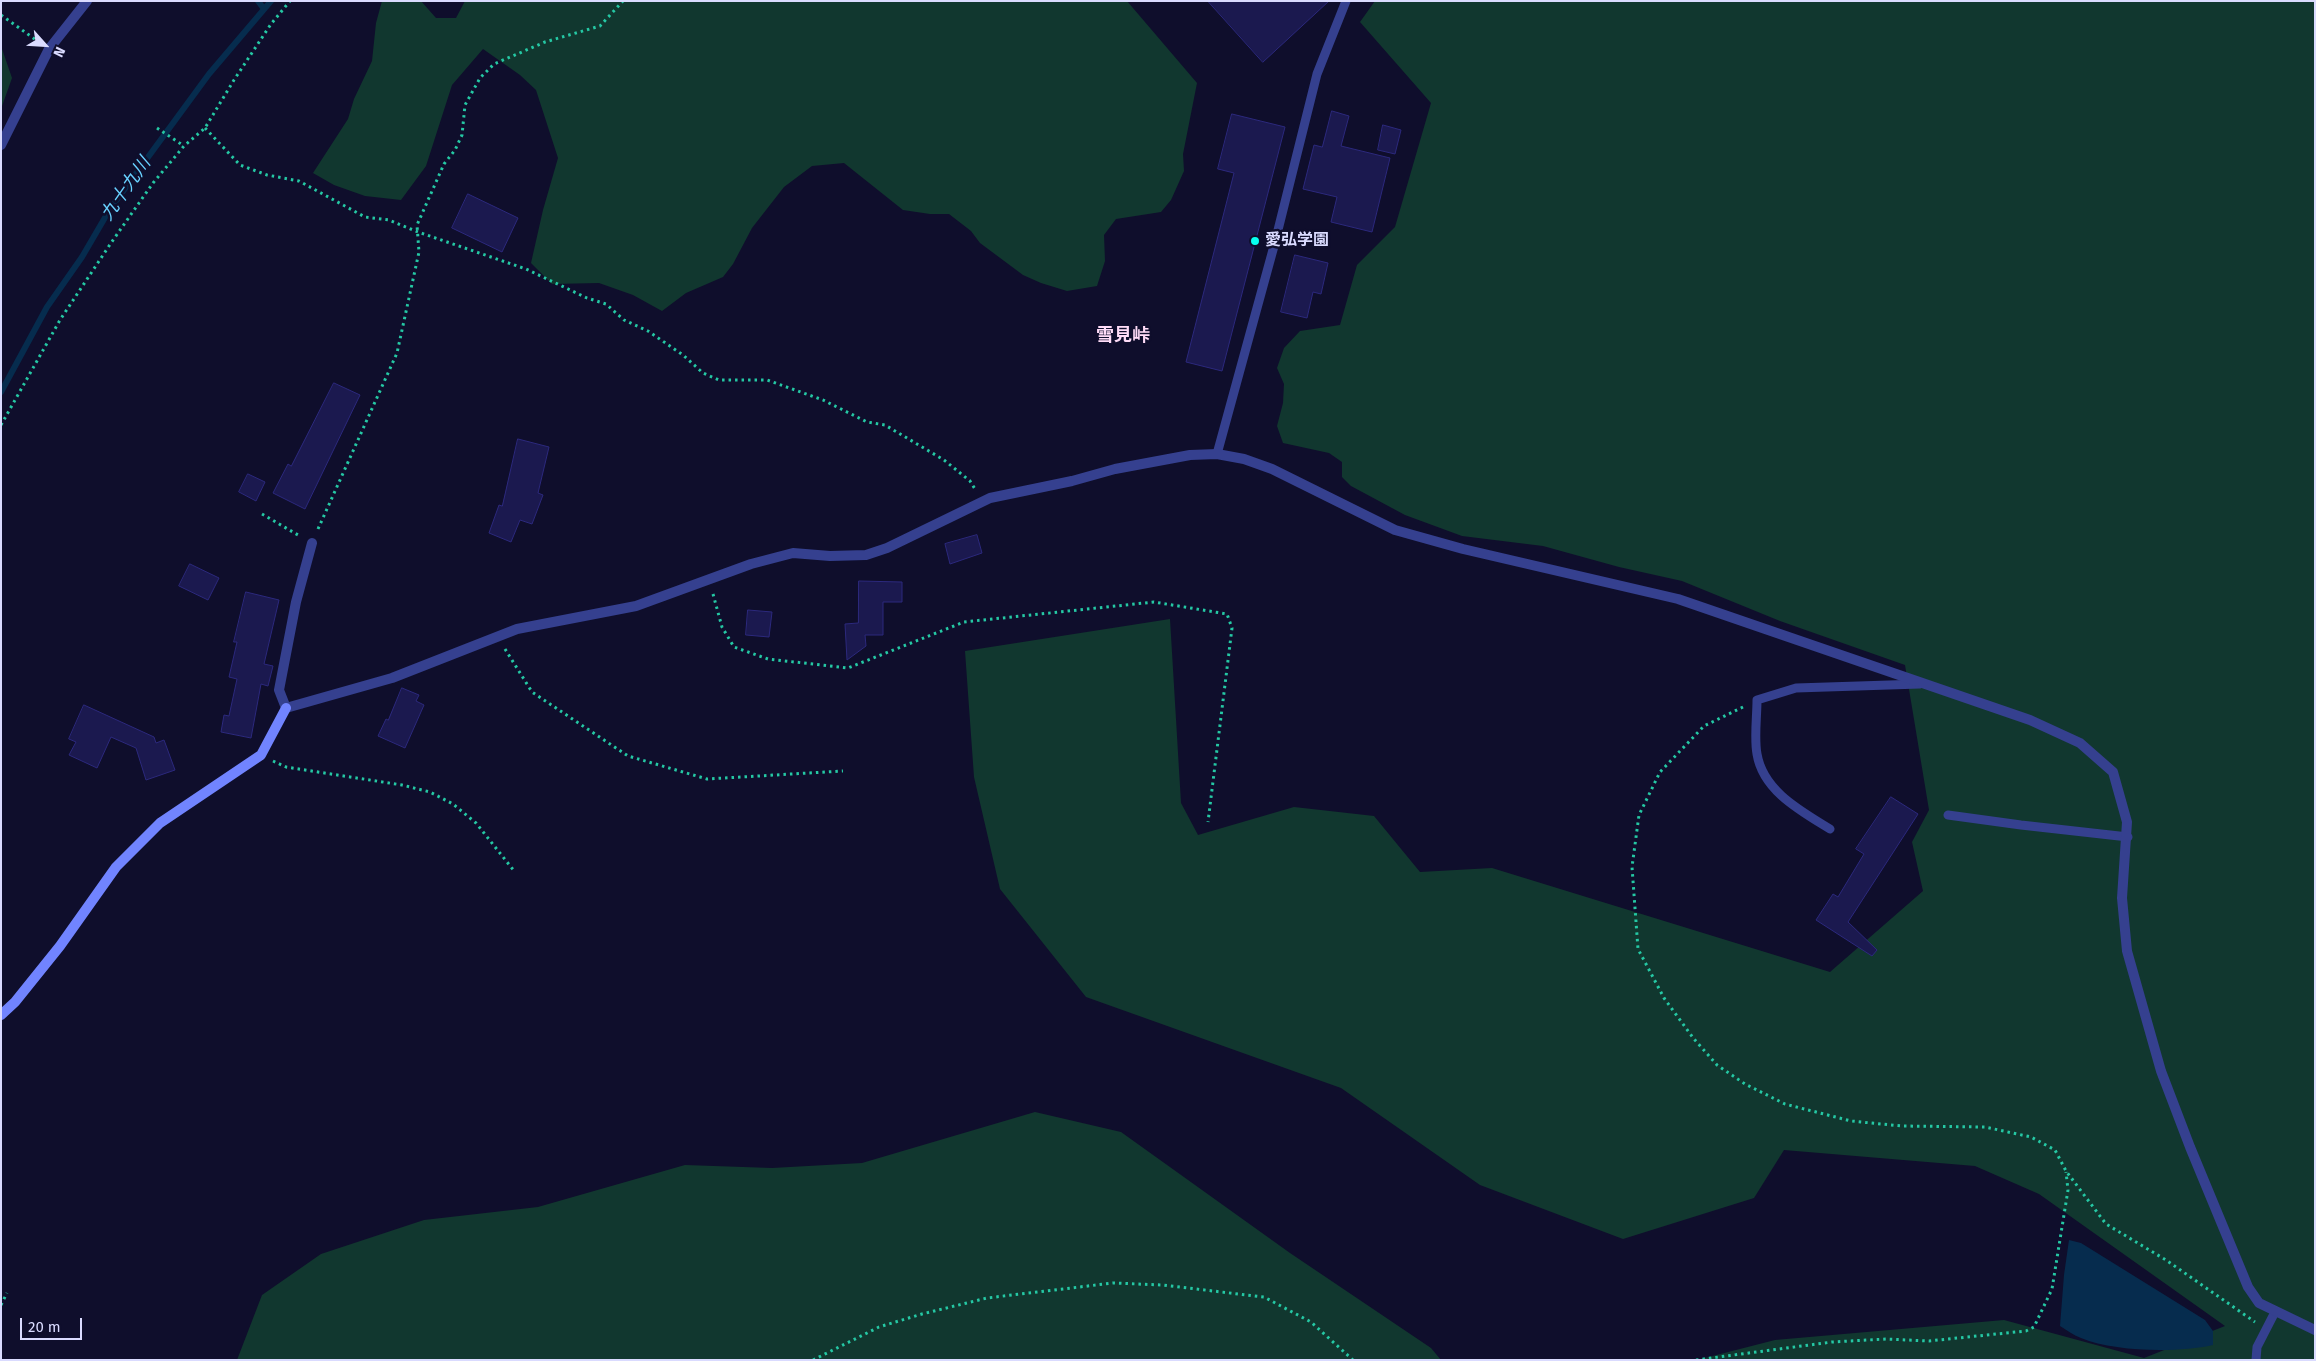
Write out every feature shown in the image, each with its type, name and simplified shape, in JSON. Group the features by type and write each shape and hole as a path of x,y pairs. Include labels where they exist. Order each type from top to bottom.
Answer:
{"street":[{"path":"1,145 49,50 87,1"},
{"path":"1,1015 15,1002 60,946 116,867 160,824 261,755 286,708 392,678 518,629 636,606 751,564 793,553 830,556 866,555 887,548 983,501 1115,469 1190,455 1217,454 1244,459 1272,469 1395,530 1463,549 1678,599 2030,720 2080,743 2113,772 2127,822 2128,837 2122,898 2127,951 2161,1071 2190,1147 2248,1287 2259,1302 2315,1330"},
{"path":"286,708 279,690 296,602 312,544"}],"lane":[{"path":"1217,454 1274,246 1317,74 1346,1"},
{"path":"1830,829 1796,807 1769,782 1757,755 1757,700 1796,688 1925,684"},
{"path":"1948,815 2128,837"},
{"path":"2256,1360 2257,1347 2276,1312"}],"path":[{"path":"1,424 60,320 148,191 184,146 205,128 250,56 290,1"},
{"path":"262,514 312,544 397,353 419,252 417,224 444,164 455,150 462,135 465,105 480,78 494,64 545,42 600,26 623,1"},
{"path":"1,15 49,50"},
{"path":"157,128 184,146"},
{"path":"205,128 240,165 267,175 299,181 365,217 389,220 418,232 526,269 572,292 606,304 624,320 648,332 683,355 703,373 719,380 767,380 823,400 867,422 884,425 944,460 970,481 983,501"},
{"path":"709,579 722,627 734,647 768,659 848,668 964,622 1154,602 1227,614 1232,628 1208,822"},
{"path":"499,637 532,692 628,756 707,779 843,771"},
{"path":"1757,700 1704,726 1660,772 1639,816 1632,867 1638,950 1664,998 1694,1039 1717,1065 1745,1084 1785,1104 1851,1121 1902,1126 1985,1127 2031,1137 2055,1150 2066,1171 2106,1224 2166,1260 2266,1329"},
{"path":"261,755 286,767 402,785 430,792 453,804 476,823 515,872"},
{"path":"1696,1360 1832,1342 1886,1339 1929,1341 2026,1331 2034,1327 2052,1290 2068,1190 2066,1171"},
{"path":"813,1360 879,1327 922,1314 987,1298 1113,1283 1162,1285 1264,1297 1310,1322 1353,1360"},
{"path":"1,1305 7,1293"}],"green space":[{"path":"382,1 421,1 436,18 456,18 465,1 1127,1 1197,83 1183,154 1184,171 1171,200 1161,212 1116,219 1104,235 1105,261 1097,286 1067,291 1023,275 980,243 971,231 949,214 930,214 903,210 844,163 812,166 784,187 752,228 733,264 723,277 686,293 662,311 633,295 599,283 552,284 531,263 543,210 558,158 536,90 520,75 483,49 452,85 426,166 401,200 365,196 334,185 313,173 348,119 354,99 372,61 376,23"},
{"path":"1375,1 2315,1 2315,1360 1697,1360 1775,1340 2004,1320 2144,1358 2225,1326 2039,1194 1975,1166 1784,1150 1754,1198 1623,1239 1480,1185 1341,1088 1086,997 1000,889 974,777 965,651 1170,619 1181,803 1198,835 1294,807 1374,816 1420,872 1492,868 1830,972 1923,891 1912,842 1929,810 1905,665 1780,621 1682,581 1619,567 1543,546 1462,536 1405,515 1351,486 1342,477 1342,462 1329,453 1283,443 1277,426 1283,403 1284,384 1277,368 1284,348 1300,331 1340,325 1357,265 1395,227 1431,103 1360,22"},
{"path":"1,46 12,78 1,109"},
{"path":"1035,1112 1121,1132 1290,1253 1431,1348 1441,1360 237,1360 262,1295 321,1254 424,1220 538,1207 685,1165 772,1168 862,1163"}],"water":[{"path":"2069,1240 2081,1243 2205,1320 2213,1331 2213,1345 2164,1350 2111,1346 2078,1337 2060,1326"}],"building":[{"path":"1208,1 1329,1 1263,62"},
{"path":"1332,111 1349,116 1341,146 1390,158 1372,232 1331,222 1337,197 1303,189 1314,145 1322,147"},
{"path":"1232,114 1285,127 1222,371 1186,362 1234,173 1218,169"},
{"path":"1383,125 1401,130 1395,154 1378,150"},
{"path":"468,194 518,218 502,252 452,228"},
{"path":"1295,255 1328,263 1321,294 1313,292 1307,318 1281,312"},
{"path":"334,383 360,395 305,509 273,493 288,464 291,466"},
{"path":"518,439 549,447 538,493 543,495 532,524 520,520 511,542 489,533 499,505 502,506"},
{"path":"248,474 265,482 256,501 239,492"},
{"path":"977,535 982,553 950,564 945,544"},
{"path":"190,564 219,578 208,600 179,586"},
{"path":"859,581 902,582 902,602 883,602 883,635 865,635 866,646 847,660 845,624 858,623"},
{"path":"246,592 279,600 264,664 273,666 268,686 261,684 251,738 221,732 224,715 229,716 237,679 229,677 237,642 234,642"},
{"path":"748,610 772,612 769,637 746,635"},
{"path":"402,688 419,695 416,701 424,705 405,748 378,736 386,719 388,720"},
{"path":"84,705 154,737 156,743 164,740 175,770 146,780 136,748 111,737 97,768 69,755 76,742 69,739"},
{"path":"1891,797 1918,814 1848,922 1877,950 1872,956 1816,920 1833,894 1838,897 1864,854 1856,849"}],"waterway":[{"path":"258,1 264,9"},
{"name":"九十九川","path":"1,392 47,307 82,257 110,209 209,74 271,1"}],"place":[{"name":"愛弘学園","path":"1255,241"}],"district":[{"name":"雪見峠","path":"1123,336"}]}
